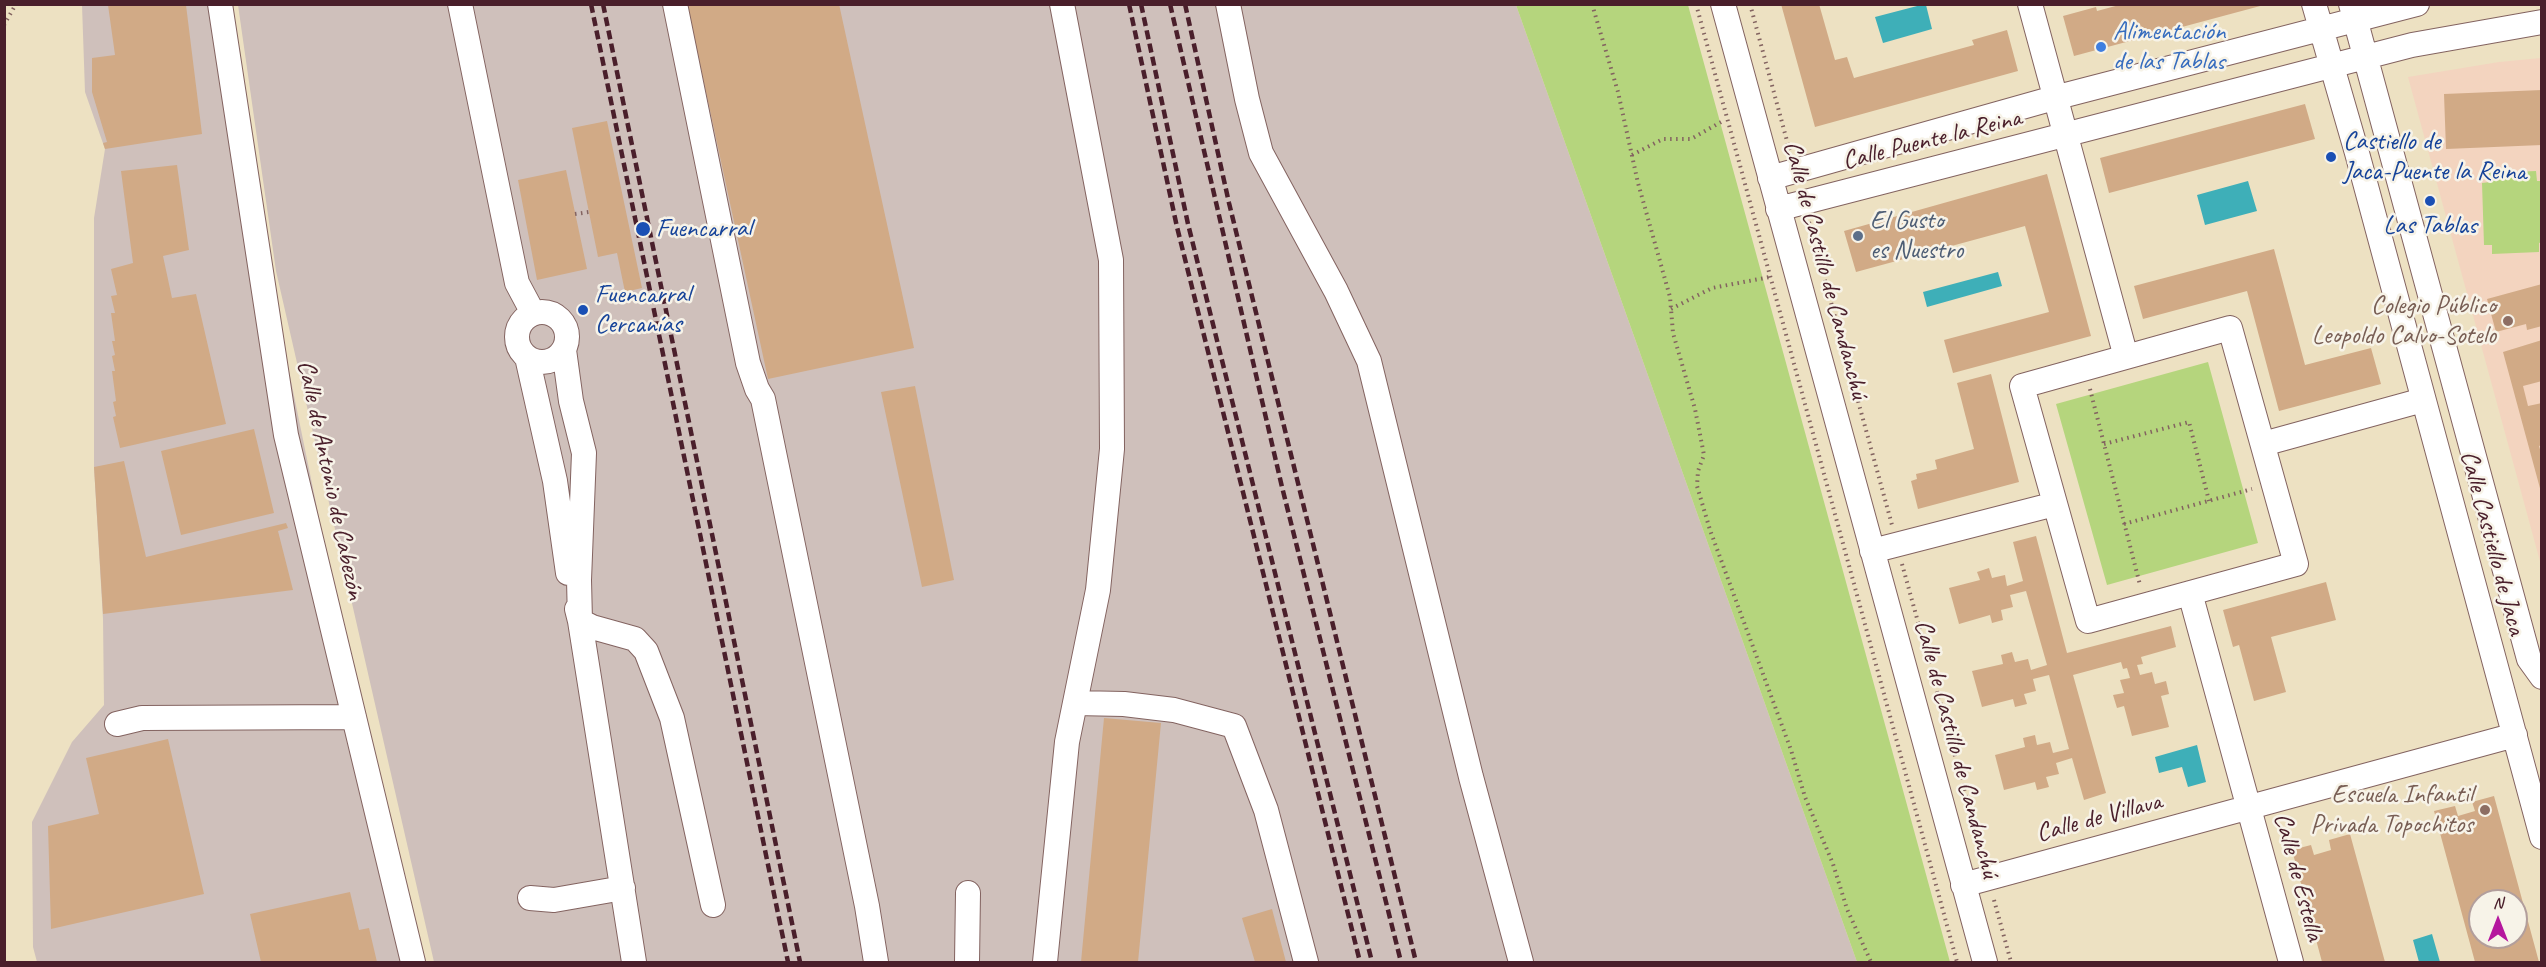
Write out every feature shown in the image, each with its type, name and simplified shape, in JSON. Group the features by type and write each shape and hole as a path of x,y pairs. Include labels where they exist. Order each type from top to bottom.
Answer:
{"street":[{"name":"Calle de Antonio de Cabezón","path":"220,4 286,435 413,963"},
{"path":"460,4 517,283 533,313"},
{"path":"675,4 748,363 763,399 867,906 876,963"},
{"path":"1045,963 1067,742 1098,590 1112,449 1112,260 1062,4"},
{"path":"1227,4 1261,153 1336,291 1369,361 1468,766 1521,963"},
{"name":"Calle de Castillo de Candanchú","path":"1723,4 1984,963"},
{"name":"Calle Puente la Reina","path":"2030,4 2126,357"},
{"name":"Calle Castiello de Jaca","path":"2314,4 2357,153 2541,837"},
{"name":"Calle Puente la Reina","path":"1770,178 2054,98 2321,28 2353,12 2417,4"},
{"name":"Calle Castiello de Jaca","path":"2353,12 2529,659 2541,677"},
{"name":"Calle Puente la Reina","path":"1778,209 2412,45 2541,22"},
{"path":"564,350 551,361 535,361 527,357 522,352 517,337 521,322 533,313 549,312 562,320 568,335 564,350 571,402 584,453 579,580 580,621"},
{"path":"2230,328 2296,564 2088,621 2022,386 2126,357 2230,328"},
{"path":"527,357 555,481 570,584 580,621 634,963"},
{"path":"2263,444 2423,400"},
{"path":"1872,551 2055,504"},
{"path":"2190,593 2249,807"},
{"path":"580,621 592,627 621,633 635,639 645,651 672,718 713,905"},
{"path":"1075,703 1124,704 1174,710 1234,726 1266,810 1306,963"},
{"path":"117,724 142,718 354,717"},
{"name":"Calle Castiello de Jaca","path":"2515,735 2541,794"},
{"name":"Calle de Villava","path":"1963,885 2515,735"},
{"name":"Calle de Estella","path":"2249,807 2291,963"},
{"path":"530,898 554,900 623,888"},
{"path":"967,963 968,893"}],"path":[{"path":"4,25 16,4"},
{"path":"1593,4 1618,92 1632,155 1667,286 1673,333 1695,409 1704,455 1698,471 1696,486 1791,750 1805,797 1833,864 1847,909 1871,963"},
{"path":"1696,4 1957,963"},
{"path":"1750,4 1790,153"},
{"path":"1632,155 1663,139 1691,139 1721,123"},
{"path":"575,214 589,212"},
{"path":"1809,222 1892,525"},
{"path":"1671,309 1712,288 1770,277"},
{"path":"2084,368 2145,605"},
{"path":"2104,444 2189,422 2209,501"},
{"path":"2124,524 2273,484"},
{"path":"1902,562 1983,859"},
{"path":"1992,892 2012,963"}],"shaded area":[{"path":"82,5 214,5 410,962 37,962 33,947 32,822 72,742 104,705 103,619 94,467 94,218 105,149 85,92"},
{"path":"238,5 1516,5 1857,962 434,962 276,271"},
{"name":"Colegio Público Leopoldo Calvo-Sotelo","path":"2541,58 2541,565 2408,77 2499,62"}],"green space":[{"path":"1516,5 1688,5 1950,962 1857,962"},
{"path":"2536,171 2537,181 2542,181 2542,242 2539,243 2539,252 2492,254 2492,245 2484,245 2482,183 2490,182 2489,173"},
{"path":"2208,362 2258,543 2107,585 2056,404"}],"water":[{"path":"1926,5 1932,29 1883,43 1875,17"},
{"path":"2248,181 2257,211 2205,225 2197,195"},
{"path":"1998,272 2002,286 1927,307 1923,292"},
{"path":"2197,745 2206,782 2188,787 2182,767 2159,773 2155,757"},
{"path":"2432,934 2440,962 2419,962 2413,940"}],"building":[{"path":"687,4 839,4 914,348 768,379"},
{"path":"1781,4 1819,4 1835,60 1847,57 1854,78 1974,45 1972,40 2007,30 2018,71 1815,127"},
{"path":"2123,4 2264,5 2074,56 2063,16 2096,7 2097,11"},
{"path":"108,5 186,5 202,134 105,149 103,143 107,142 92,92 92,58 115,55"},
{"path":"2542,90 2542,145 2446,149 2444,94"},
{"path":"2305,104 2315,139 2109,193 2100,158"},
{"name":"Fuencarral","path":"607,121 642,288 625,292 617,253 598,257 572,128"},
{"path":"177,165 189,250 163,256 172,298 196,294 226,424 120,448 113,417 116,416 113,402 116,401 112,371 115,371 112,356 115,355 112,341 115,341 111,313 115,313 111,296 117,295 111,269 133,263 121,171"},
{"name":"Fuencarral","path":"566,170 587,269 537,280 518,180"},
{"path":"2047,174 2091,336 1953,373 1944,340 2049,312 2025,226 1856,272 1844,231"},
{"path":"2274,249 2305,365 2371,348 2381,384 2279,411 2247,291 2143,319 2134,286"},
{"path":"2542,284 2542,326 2527,330 2526,324 2496,332 2487,299"},
{"path":"2542,340 2542,381 2523,386 2528,406 2542,403 2542,445 2539,446 2542,456 2541,492 2503,352"},
{"path":"1991,374 2019,482 1918,509 1911,481 1917,479 1916,474 1937,469 1935,460 1974,449 1957,383"},
{"path":"915,386 954,580 922,587 881,392"},
{"path":"254,429 274,513 181,535 161,451"},
{"path":"124,461 146,557 286,523 288,528 278,531 293,590 103,614 94,467"},
{"path":"2036,536 2067,653 2171,626 2176,647 2141,657 2143,664 2137,665 2140,675 2152,672 2155,684 2166,681 2169,694 2161,696 2169,727 2132,736 2124,706 2117,708 2113,695 2124,693 2120,680 2130,678 2127,668 2123,669 2121,662 2073,675 2106,793 2084,800 2072,758 2056,763 2059,774 2046,777 2049,787 2037,790 2035,782 2004,790 1995,755 2025,747 2023,738 2035,735 2037,745 2050,742 2053,753 2069,749 2049,675 2033,679 2036,691 2024,694 2027,704 2015,707 2013,699 1982,707 1972,671 2003,664 2001,655 2012,652 2015,662 2028,659 2031,670 2047,665 2026,591 2010,595 2013,607 2001,610 2003,620 1992,623 1990,615 1959,624 1949,588 1980,580 1977,572 1989,568 1992,578 2005,575 2007,586 2023,581 2013,542"},
{"path":"2326,582 2336,620 2271,637 2286,692 2254,701 2239,645 2233,647 2223,610"},
{"path":"1104,718 1161,723 1138,962 1081,962"},
{"path":"168,739 204,894 51,929 48,826 99,814 86,758"},
{"path":"2494,796 2519,889 2468,889 2468,936 2434,811 2455,806 2458,816 2475,811 2472,802"},
{"path":"2350,834 2385,962 2322,962 2292,850 2311,845 2314,855 2331,850 2329,840"},
{"path":"350,892 359,930 369,928 377,962 261,962 250,914"},
{"path":"1272,909 1286,962 1255,962 1242,918"},
{"path":"2528,921 2539,962 2475,962 2471,949 2528,949"}],"railway":[{"path":"591,4 788,962"},
{"path":"603,4 800,962"},
{"path":"1129,4 1177,227 1360,962"},
{"path":"1141,4 1188,224 1372,962"},
{"path":"1170,4 1282,487 1401,962"},
{"path":"1185,4 1229,203 1416,962"}],"place":[{"name":"Alimentación de las Tablas","path":"2101,47"},
{"name":"Castiello de Jaca-Puente la Reina","path":"2331,157"},
{"name":"Las Tablas","path":"2430,201"},
{"name":"Fuencarral","path":"643,229"},
{"name":"El Gusto es Nuestro","path":"1858,236"},
{"name":"Fuencarral Cercanías","path":"583,310"},
{"name":"Colegio Público Leopoldo Calvo-Sotelo","path":"2508,321"},
{"name":"Escuela Infantil Privada Topochitos","path":"2485,810"}]}
